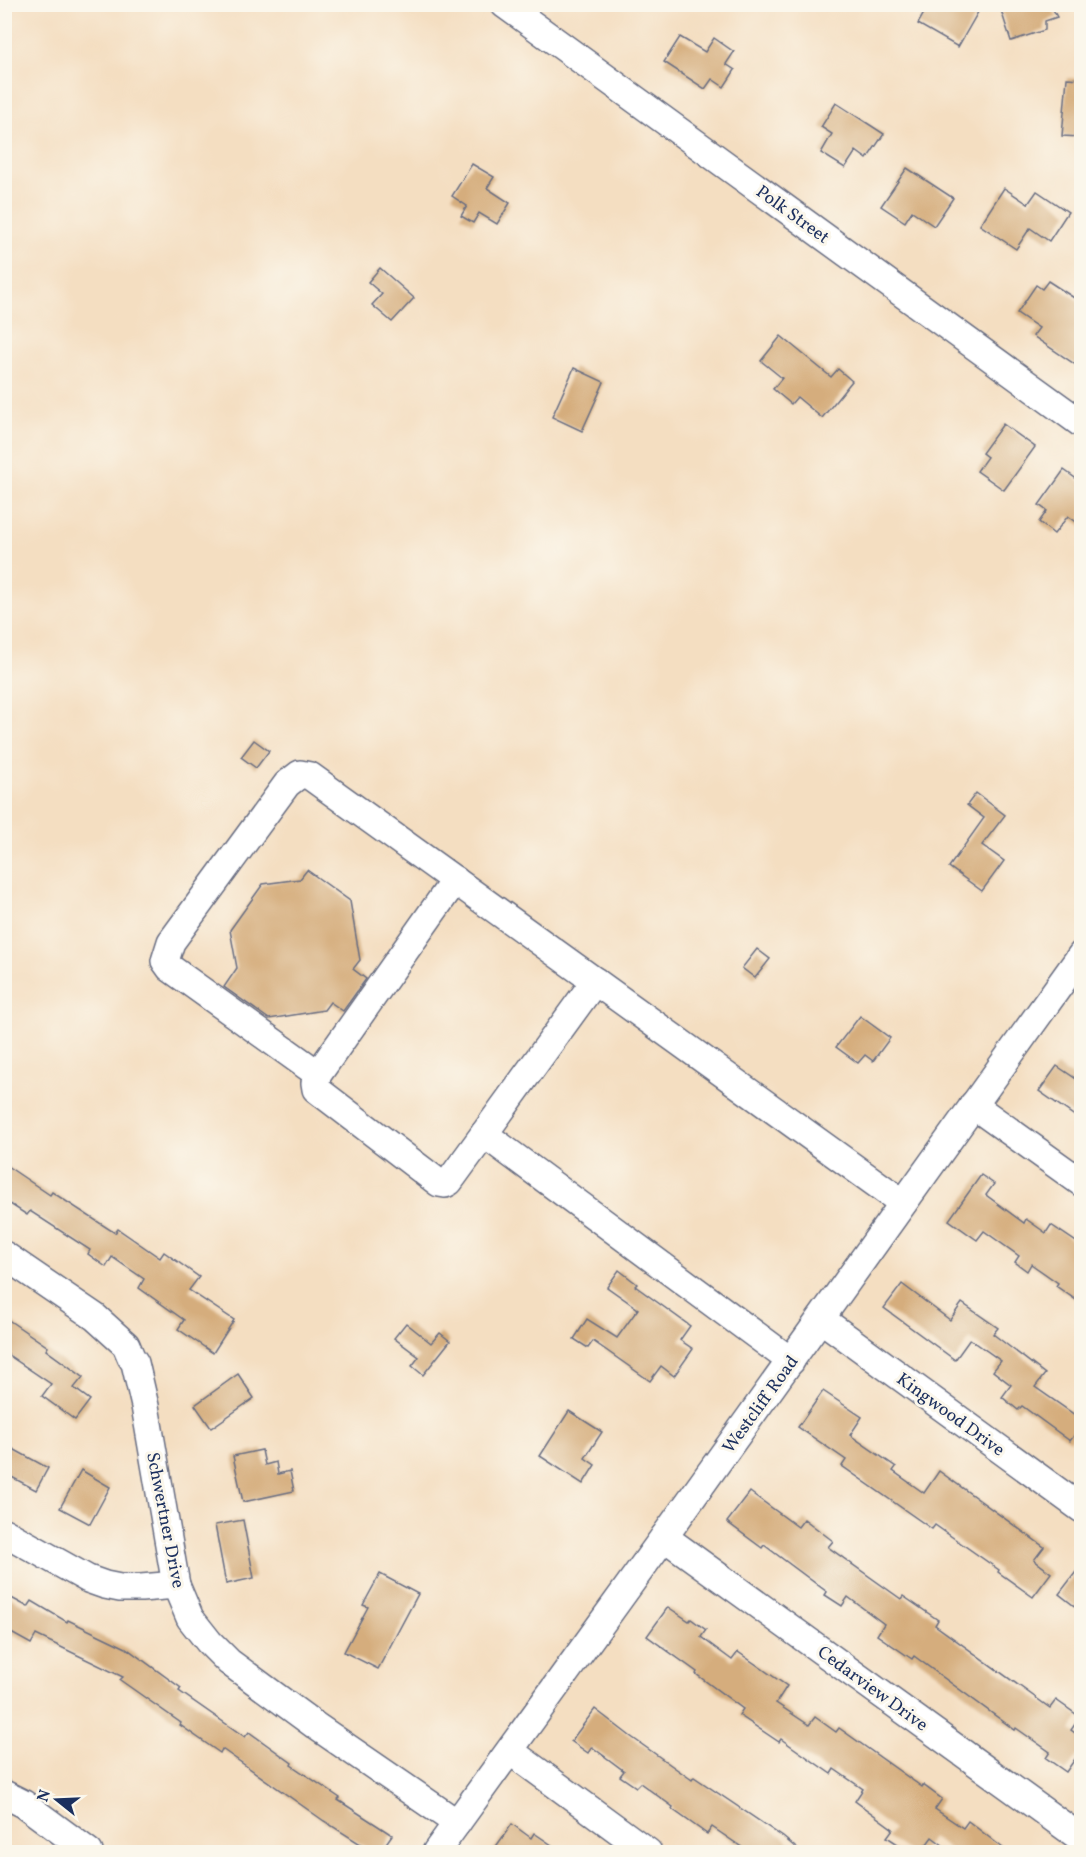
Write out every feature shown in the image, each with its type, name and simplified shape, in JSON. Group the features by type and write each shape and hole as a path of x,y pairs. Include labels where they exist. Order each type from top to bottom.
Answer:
{"street":[{"name":"Polk Street","path":"504,4 1082,424"},
{"path":"318,1074 170,968 165,961 171,942 287,784 300,774 310,776 903,1203"},
{"path":"455,880 318,1074 315,1083 316,1089 439,1183 449,1182 595,981"},
{"name":"Westcliff Road","path":"436,1852 821,1320 1082,954"},
{"path":"973,1105 1082,1183"},
{"path":"484,1134 791,1361"},
{"name":"Schwertner Drive","path":"4,1255 95,1317 126,1345 135,1363 145,1406 176,1585 190,1618 209,1642 229,1662 316,1726 457,1823"},
{"name":"Kingwood Drive","path":"821,1320 1082,1509"},
{"path":"4,1532 74,1571 105,1584 120,1588 176,1585"},
{"name":"Cedarview Drive","path":"664,1537 1082,1839"},
{"path":"510,1751 648,1852"},
{"path":"4,1794 24,1804 90,1852"}],"building":[{"path":"929,4 964,4 978,12 958,47 918,24"},
{"path":"999,4 1050,4 1057,17 1045,21 1045,30 1011,41"},
{"path":"680,37 705,52 714,38 734,52 726,64 735,70 724,87 712,79 705,89 664,62"},
{"path":"1067,78 1082,79 1081,137 1062,136"},
{"path":"836,103 884,134 867,159 856,151 845,168 821,153 832,134 821,127"},
{"path":"472,164 494,177 487,188 510,203 497,224 479,213 473,223 461,216 467,206 452,196"},
{"path":"907,168 953,198 934,226 912,211 905,222 881,206"},
{"path":"1004,188 1028,204 1037,191 1068,212 1049,241 1030,228 1016,249 980,225"},
{"path":"380,268 414,298 392,322 372,305 382,294 368,282"},
{"path":"1048,281 1082,303 1082,369 1033,336 1039,328 1017,313 1036,285 1042,289"},
{"path":"781,336 831,377 838,369 852,381 822,418 797,397 791,404 773,389 782,378 761,361"},
{"path":"574,368 604,382 582,431 552,417"},
{"path":"1003,424 1035,447 1004,490 977,471 987,457 982,453"},
{"path":"1064,470 1082,483 1082,526 1068,516 1054,534 1039,522 1047,511 1039,505"},
{"path":"254,740 269,751 256,768 241,757"},
{"path":"976,793 1005,815 982,845 1004,861 982,891 949,867 984,818 967,805"},
{"path":"307,870 350,901 360,960 353,969 366,979 343,1011 330,1002 324,1010 269,1019 224,987 237,968 230,930 263,884 300,879"},
{"path":"757,949 770,959 755,978 742,968"},
{"path":"860,1016 890,1038 873,1061 865,1055 858,1063 836,1047"},
{"path":"1057,1066 1082,1083 1082,1121 1039,1091"},
{"path":"4,1164 50,1195 52,1192 115,1233 118,1229 160,1258 164,1252 199,1277 189,1290 234,1320 213,1353 178,1329 184,1320 139,1288 144,1279 112,1257 106,1267 88,1254 90,1250 30,1211 27,1215 4,1200"},
{"path":"981,1175 994,1184 986,1195 1024,1223 1026,1219 1046,1233 1051,1225 1082,1246 1082,1304 1056,1286 1058,1283 1031,1264 1027,1271 1015,1262 1019,1256 984,1231 977,1240 949,1220"},
{"path":"619,1270 637,1284 635,1286 690,1326 680,1340 693,1349 674,1376 661,1366 650,1381 593,1341 588,1348 574,1339 587,1319 617,1338 638,1309 607,1287"},
{"path":"902,1284 950,1320 962,1303 998,1328 993,1334 1045,1374 1035,1387 1082,1420 1082,1425 1070,1441 1022,1406 1018,1410 1002,1397 1011,1385 993,1371 1001,1361 970,1339 955,1360 884,1308"},
{"path":"4,1317 48,1347 46,1350 83,1377 74,1388 90,1400 75,1420 42,1396 51,1384 4,1352"},
{"path":"406,1323 431,1343 440,1333 450,1341 423,1375 412,1366 419,1357 394,1338"},
{"path":"238,1374 254,1398 211,1428 195,1405"},
{"path":"823,1391 862,1417 850,1435 896,1467 893,1471 924,1493 939,1471 1044,1547 1034,1560 1051,1573 1033,1597 935,1525 932,1529 842,1466 846,1460 798,1427"},
{"path":"569,1411 602,1432 585,1458 595,1465 583,1484 540,1456"},
{"path":"4,1444 48,1468 36,1490 4,1473"},
{"path":"262,1450 265,1465 276,1462 278,1474 290,1471 294,1491 243,1502 233,1456"},
{"path":"81,1470 110,1487 90,1524 60,1508"},
{"path":"750,1492 798,1527 804,1519 833,1541 828,1547 901,1599 903,1596 938,1620 935,1625 1050,1708 1056,1700 1080,1717 1071,1730 1082,1738 1082,1749 1066,1772 1046,1758 1050,1752 1016,1728 1015,1730 914,1656 912,1659 877,1635 884,1624 848,1597 842,1606 825,1595 827,1592 764,1545 762,1548 727,1522"},
{"path":"243,1520 254,1578 226,1584 215,1525"},
{"path":"1082,1564 1082,1612 1059,1594"},
{"path":"380,1574 418,1594 378,1669 344,1652 368,1607 363,1605"},
{"path":"4,1594 28,1607 32,1601 67,1622 68,1620 126,1648 181,1688 179,1691 245,1737 249,1732 292,1763 291,1765 340,1798 338,1800 392,1835 380,1852 373,1852 324,1821 222,1749 220,1753 180,1725 181,1723 120,1680 123,1677 36,1635 31,1644 4,1629"},
{"path":"668,1607 706,1630 701,1637 732,1660 738,1652 787,1686 776,1703 809,1725 815,1717 836,1732 839,1728 942,1799 935,1809 963,1828 968,1821 1008,1852 952,1852 932,1837 921,1852 910,1852 887,1837 893,1829 855,1801 863,1789 834,1769 831,1774 781,1739 779,1742 739,1715 743,1709 647,1636"},
{"path":"595,1709 692,1780 694,1777 783,1837 801,1852 749,1852 712,1827 707,1834 640,1783 636,1787 620,1776 624,1771 592,1747 588,1753 571,1741"},
{"path":"512,1824 531,1838 534,1833 562,1852 492,1852"}]}
